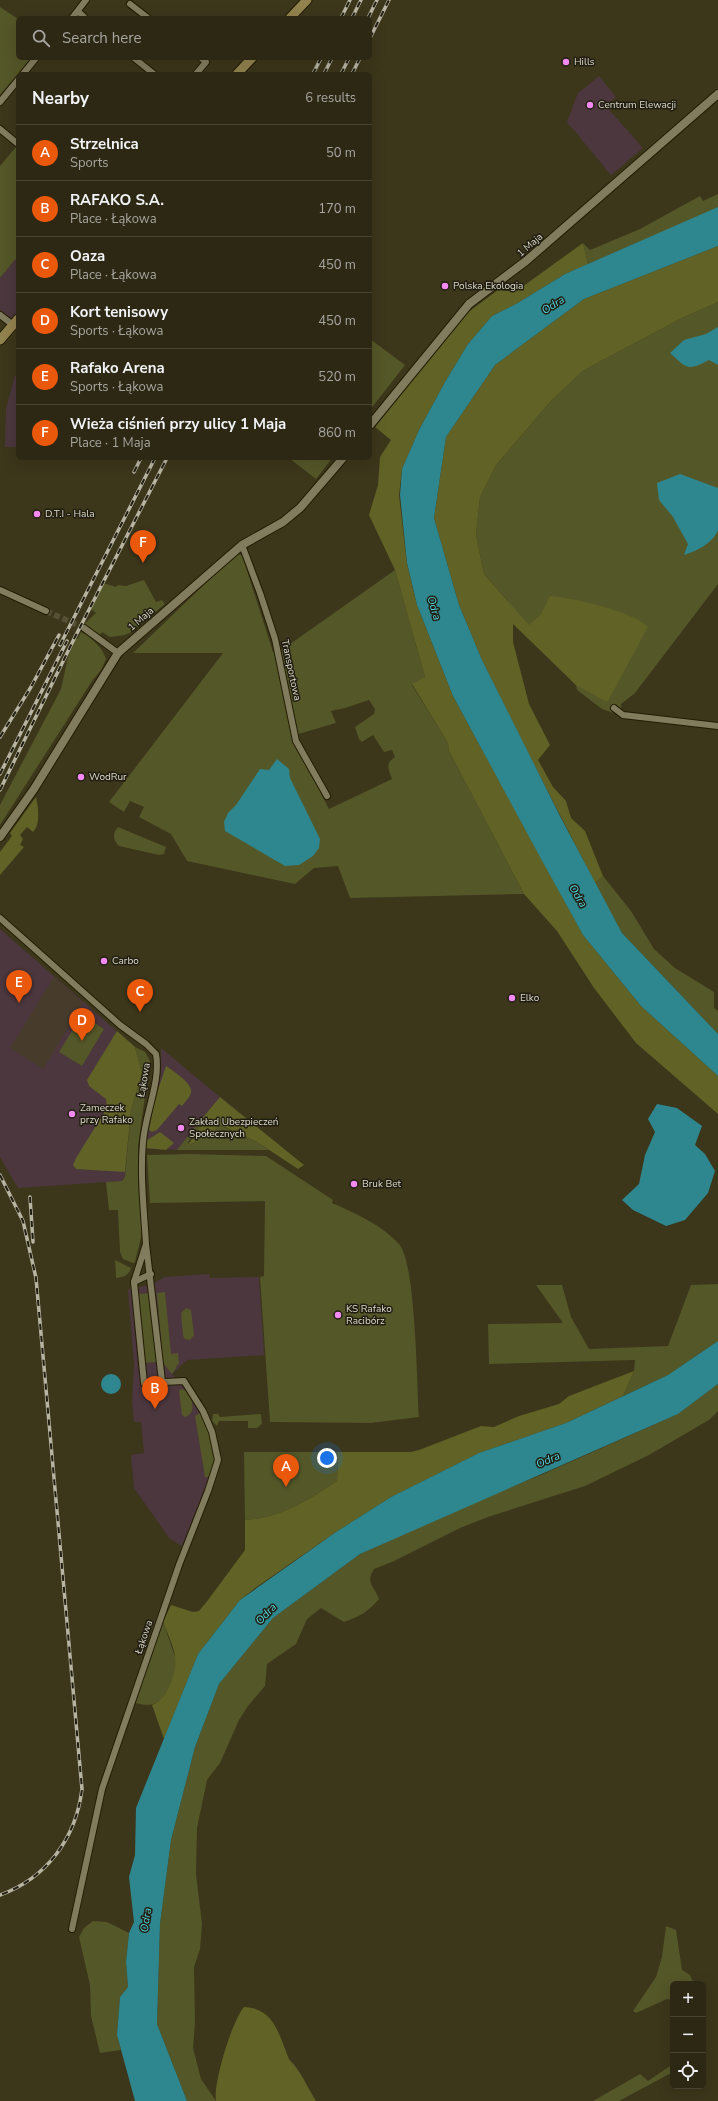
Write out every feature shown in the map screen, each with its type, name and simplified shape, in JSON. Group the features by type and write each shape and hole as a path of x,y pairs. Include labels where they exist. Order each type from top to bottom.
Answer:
{"main road":[{"path":"292,16 307,0"},
{"path":"239,72 250,60"},
{"path":"0,340 15,322"}],"street":[{"path":"74,16 86,0"},
{"path":"130,4 145,16"},
{"path":"78,11 84,16"},
{"path":"25,72 34,60"},
{"path":"136,60 152,72"},
{"path":"198,72 206,62 204,60"},
{"path":"0,102 16,82"},
{"name":"1 Maja","path":"372,423 468,304 526,261 718,94"},
{"path":"0,129 16,142"},
{"path":"0,315 15,322"},
{"name":"1 Maja","path":"0,837 34,789 118,653 242,545 283,522 300,508 341,460"},
{"name":"Transportowa","path":"242,545 275,639 296,741 327,796"},
{"path":"0,590 46,611"},
{"path":"84,628 118,653"},
{"path":"614,708 623,715 718,726"},
{"name":"Łąkowa","path":"0,918 114,1020 151,1048 156,1054 157,1074 143,1141 143,1180 146,1244 151,1274 162,1381"},
{"name":"Łąkowa","path":"72,1929 102,1790 179,1565 208,1491 218,1460 212,1432 203,1411 184,1381 144,1383 134,1282 146,1244"},
{"path":"139,1269 151,1274"},
{"path":"134,1282 151,1274"}],"shaded area":[{"path":"599,76 616,97 605,105 643,148 611,175 567,122 578,93"},
{"path":"583,243 588,264 565,274 516,304 492,316 468,344 445,382 419,430 402,469 399,495 407,564 417,605 453,696 583,935 641,1006 718,1076 718,1114 636,1043 594,988 557,931 524,894 449,751 448,743 412,684 425,677 395,570 369,515 378,485 380,457 391,440 375,427 467,313 498,290 508,291 522,287"},
{"path":"718,246 718,302 682,318 584,370 551,401 496,465 480,497 476,535 484,574 529,625 541,614 550,596 573,599 602,606 640,621 648,627 608,701 605,701 576,685 513,624 513,642 529,704 550,745 538,760 553,787 566,801 571,818 585,831 603,876 595,883 482,660 459,605 434,518 446,437 495,365 584,299"},
{"path":"16,258 16,316 13,320 0,310 0,278"},
{"path":"15,375 16,447 5,447 6,409"},
{"path":"36,797 38,805 38,820 36,829 33,832 27,827 20,835 23,839 20,845 24,847 0,875 0,852 12,836 10,833"},
{"path":"0,929 135,1047 125,1177 122,1181 18,1188 0,1157"},
{"path":"54,977 83,1003 43,1069 10,1048"},
{"path":"117,1031 135,1047 142,1073 131,1110 125,1172 76,1169 73,1165 76,1158 107,1108 106,1099 89,1086 87,1080"},
{"path":"161,1048 220,1097 177,1150 149,1149 146,1148 144,1142 152,1101 161,1074"},
{"path":"166,1066 186,1082 191,1089 191,1093 189,1098 182,1106 179,1104 157,1130 152,1132 149,1130 155,1099"},
{"path":"220,1097 304,1165 298,1169 257,1142 218,1124 212,1134 201,1136 198,1140 187,1146 198,1131 199,1122"},
{"path":"160,1132 174,1143 166,1150 146,1148 144,1142"},
{"path":"209,1274 210,1278 259,1277 264,1355 187,1360 172,1374 188,1391 204,1419 211,1475 182,1546 169,1538 134,1488 131,1455 144,1453 141,1422 134,1422 132,1401 134,1364 128,1289 150,1285 165,1277"},
{"path":"634,1371 623,1396 566,1423 479,1453 391,1497 336,1532 240,1600 198,1654 164,1739 152,1705 160,1700 164,1695 173,1677 175,1669 175,1654 163,1622 171,1605 193,1612 199,1611 208,1600 245,1550 245,1520 270,1516 294,1507 337,1481 338,1452 411,1452 419,1450 481,1426 494,1427 519,1416 559,1404 569,1396"},
{"path":"244,2007 263,2012 269,2018 279,2033 289,2059 301,2074 316,2101 216,2101 217,2081 224,2052 234,2025"}],"green space":[{"path":"0,7 16,18 16,60 29,60 19,72 16,72 16,76 0,95"},
{"path":"16,147 16,258 0,278 0,166"},
{"path":"718,194 718,208 588,264 583,243 590,250 640,229 700,196 703,201"},
{"path":"718,302 718,584 635,693 621,704 622,716 602,709 577,690 576,685 513,623 508,601 484,574 476,535 480,497 496,465 551,401 584,370 682,318"},
{"path":"372,340 405,365 372,407"},
{"path":"292,460 330,460 316,479"},
{"path":"236,554 242,555 273,652 283,649 395,570 425,677 412,685 448,743 449,751 524,894 350,898 338,866 314,868 295,884 187,861 171,834 139,817 144,807 130,801 124,812 109,802 223,653 133,653","holes":["369,700 375,709 374,714 355,727 359,739 362,742 373,735 384,752 392,750 395,757 388,766 392,779 329,809 313,778 295,735 336,723 331,711"]},
{"path":"144,580 156,602 162,600 165,604 131,632 125,635 110,637 102,632 100,635 84,624 96,613 91,609 103,583 116,587 118,585 126,586"},
{"path":"81,632 96,643 106,659 101,670 92,681 0,825 0,805 61,689 68,657 76,638 78,639"},
{"path":"118,827 166,847 164,854 159,855 119,846 114,837"},
{"path":"603,876 631,911 654,949 675,968 714,992 714,1008 718,1011 718,1034 622,933 595,883"},
{"path":"82,1015 104,1029 82,1066 59,1052"},
{"path":"135,1047 145,1052 150,1061 138,1146 138,1182 142,1227 135,1262 133,1263 123,1259 120,1252 118,1210 109,1210 106,1182 122,1181 125,1177 131,1110 142,1073"},
{"path":"199,1122 198,1131 188,1142 189,1145 203,1135 206,1136 217,1124 257,1142 269,1150 177,1150"},
{"name":"KS Rafako Racibórz","path":"190,1154 266,1156 333,1200 332,1203 359,1215 376,1225 399,1244 405,1256 412,1299 415,1326 419,1417 371,1423 270,1422 260,1277 264,1276 265,1201 150,1203 147,1155"},
{"path":"115,1260 131,1268 130,1271 123,1277 116,1278"},
{"path":"718,1284 718,1341 668,1375 623,1396 634,1371 635,1360 489,1364 488,1324 563,1323 536,1285 562,1285 571,1317 589,1349 668,1346 691,1285"},
{"path":"165,1292 171,1354 178,1353 179,1364 172,1374 163,1363 157,1293"},
{"path":"151,1293 157,1362 144,1363 138,1294"},
{"path":"186,1308 191,1310 194,1335 190,1340 185,1339 183,1336 181,1313"},
{"path":"718,1384 718,1411 709,1420 649,1455 585,1486 488,1517 460,1528 392,1562 374,1569 371,1574 370,1581 379,1599 371,1607 359,1616 344,1622 321,1608 307,1619 296,1644 267,1664 265,1686 248,1706 239,1720 220,1763 207,1780 197,1828 196,1874 202,1924 200,1949 194,1967 195,2023 193,2048 201,2079 216,2101 187,2101 157,2024 160,1924 171,1840 195,1747 219,1684 273,1618 360,1554 474,1502 541,1475 678,1414"},
{"path":"181,1389 188,1391 192,1402 191,1413 185,1417 182,1415 179,1391"},
{"path":"200,1413 207,1427 213,1445 215,1462 210,1477 205,1477 195,1416"},
{"path":"213,1414 218,1414 220,1417 261,1414 262,1424 257,1428 248,1428 248,1421 219,1421 217,1426 212,1421"},
{"path":"244,1452 338,1452 337,1481 294,1507 270,1516 245,1520"},
{"path":"163,1622 176,1659 173,1678 167,1691 158,1701 149,1705 135,1703"},
{"path":"93,1921 107,1922 129,1933 126,1962 128,1987 120,1997 117,2035 121,2050 100,2053 91,2016 90,1985 79,1937 84,1928"},
{"path":"666,1926 676,1930 682,1970 690,1975 693,1981 670,1981 670,2000 667,1999 636,2013 633,2011 656,1977 662,1957"},
{"path":"670,2066 670,2074 619,2101 593,2101 640,2074 648,2081"}],"water":[{"name":"Odra","path":"718,207 718,246 584,299 495,365 446,437 434,518 459,605 482,660 561,818 622,933 718,1034 718,1076 641,1006 583,935 540,857 453,696 417,605 407,563 400,495 402,469 419,430 468,344 492,316 516,304 565,274"},
{"path":"718,327 718,365 709,360 696,366 688,367 670,353 684,340 706,334"},
{"path":"680,474 718,488 718,530 716,535 704,546 684,555 688,544 673,517 659,500 657,483"},
{"path":"277,759 289,769 290,778 320,839 319,848 313,856 299,865 285,866 225,831 224,822 228,813 236,805 260,769 269,770"},
{"path":"657,1104 677,1108 702,1126 695,1145 705,1154 715,1171 708,1193 685,1220 666,1226 633,1210 622,1200 639,1184 645,1155 655,1132 648,1119"},
{"name":"Odra","path":"718,1341 718,1384 678,1414 360,1554 273,1618 219,1684 195,1747 171,1840 160,1924 157,2024 187,2101 135,2101 117,2035 120,1997 128,1987 126,1962 129,1933 134,1922 129,1877 135,1855 136,1808 198,1654 240,1600 336,1532 391,1497 479,1453 566,1423 668,1375"},
{"path":"111,1374 118,1377 121,1384 118,1391 111,1394 104,1391 101,1384 104,1377"}],"tunnel":[{"path":"46,611 84,628"}],"railway":[{"path":"342,16 350,0"},
{"path":"353,16 361,0"},
{"path":"369,16 377,0"},
{"path":"372,34 389,0"},
{"path":"314,72 320,60"},
{"path":"325,72 331,60"},
{"path":"342,72 348,60"},
{"path":"353,72 359,60"},
{"path":"134,472 140,460"},
{"path":"60,645 154,460"},
{"path":"0,790 75,637 166,460"},
{"path":"0,737 31,687 59,635"},
{"path":"0,774 67,641"},
{"path":"0,1175 23,1221 36,1278 82,1789 79,1807 73,1824 66,1840 56,1854 45,1867 32,1878 17,1888 0,1895"},
{"path":"30,1197 33,1242"}],"place":[{"name":"Hills","path":"566,62"},
{"name":"Centrum Elewacji","path":"590,105"},
{"name":"Polska Ekologia","path":"445,286"},
{"name":"D.T.I - Hala","path":"37,514"},
{"name":"Wieża ciśnień przy ulicy 1 Maja","path":"143,563"},
{"name":"WodRur","path":"81,777"},
{"name":"Carbo","path":"104,961"},
{"name":"Elko","path":"512,998"},
{"name":"Rafako Arena","path":"19,1003"},
{"name":"Oaza","path":"140,1012"},
{"name":"Kort tenisowy","path":"82,1041"},
{"name":"Zameczek przy Rafako","path":"72,1114"},
{"name":"Zakład Ubezpieczeń Społecznych","path":"181,1128"},
{"name":"Bruk Bet","path":"354,1184"},
{"name":"KS Rafako Racibórz","path":"338,1315"},
{"name":"RAFAKO S.A.","path":"155,1409"},
{"name":"Strzelnica","path":"286,1487"}]}
